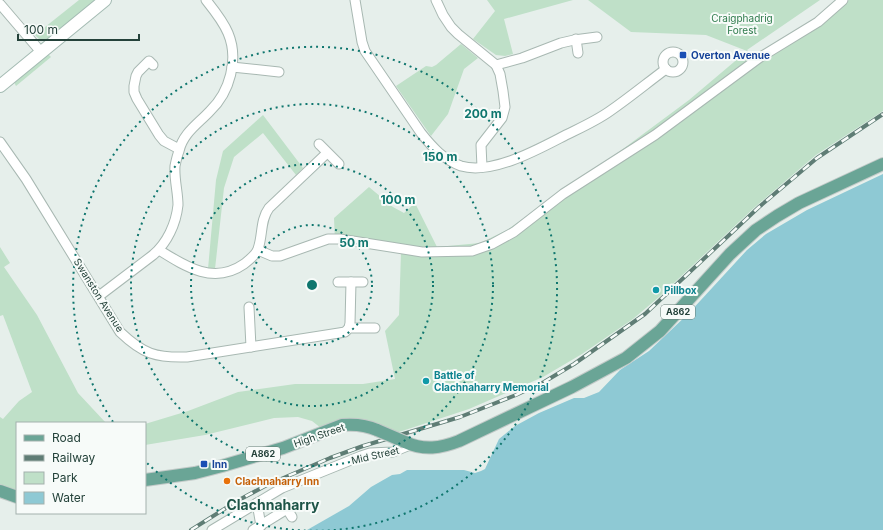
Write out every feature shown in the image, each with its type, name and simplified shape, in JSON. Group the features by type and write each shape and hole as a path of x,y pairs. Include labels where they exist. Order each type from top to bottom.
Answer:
{"main road":[{"name":"A862","path":"408,444 424,448 435,448 459,441 572,387 626,358 660,331 730,254 756,230 799,203 883,164"},
{"name":"High Street","path":"146,480 195,473 217,468 283,448 342,425 362,425 378,430 408,444"},
{"path":"0,491 16,497"}],"street":[{"path":"0,86 105,0"},
{"path":"99,296 159,250 166,241 176,218 178,205 175,166 179,149 192,128 211,111 224,93 230,79 232,67 232,46 228,33 222,22 206,0"},
{"path":"355,0 362,42 365,51 421,133 442,156 462,166 482,167 507,162 526,156 609,112 666,69"},
{"path":"436,0 451,27 496,65 500,74 503,91 504,112 502,118 481,145 482,167"},
{"path":"258,250 272,256 280,256 328,239 340,239 422,252 472,250 492,244 514,232 563,194 655,135 759,58 818,22 843,0"},
{"path":"0,4 41,52"},
{"path":"496,65 522,58 562,43 596,37"},
{"path":"576,40 578,53"},
{"path":"153,64 150,61 138,72 134,81 134,92 159,135 164,141 179,149"},
{"path":"232,67 280,72"},
{"name":"Swanston Avenue","path":"0,142 26,179 120,332 133,344 148,353 166,358 187,358 345,332 349,328 375,328"},
{"path":"319,144 339,164"},
{"path":"159,250 171,258 193,268 213,274 227,273 237,268 252,257 258,250 265,213 327,153"},
{"path":"338,282 362,282"},
{"path":"349,328 351,282"},
{"path":"251,347 246,307 258,305"},
{"name":"Mid Street","path":"212,530 227,526 257,503 282,488 361,456 370,453 393,452 408,444"},
{"path":"257,503 257,528"},
{"path":"257,528 287,509 292,517"}],"green space":[{"path":"79,0 97,0 47,41 40,40 35,35"},
{"path":"487,0 573,0 504,19 513,54 505,56 496,55 473,39 495,11"},
{"name":"Craigphadrig Forest","path":"588,0 820,0 747,50 759,62 826,20 849,0 883,0 883,111 816,155 755,207 659,297 633,319 582,354 543,377 469,409 396,433 321,428 312,421 298,417 274,418 205,435 146,445 146,424 188,411 238,392 295,384 363,384 395,379 385,331 399,315 401,252 335,242 334,218 369,187 393,207 404,213 415,203 437,247 480,243 507,230 623,149 689,100 747,51 706,35 631,32"},
{"path":"461,44 478,58 464,69 448,114 431,136 396,86 426,66 432,67 436,65"},
{"path":"48,54 51,57 16,86 14,82"},
{"path":"263,115 303,168 296,175 263,133 234,157 224,188 215,269 208,269 216,180 223,151"},
{"path":"0,247 10,263 4,267 37,315 78,393 105,422 16,422 16,491 0,484 0,417 3,419 19,401 32,392 3,315 0,316"}],"water":[{"path":"883,174 883,530 307,530 349,506 371,487 392,475 400,474 407,470 464,470 475,473 485,469 499,439 515,426 539,413 574,398 584,398 599,392 620,370 649,351 689,313 747,250 766,234 807,210"}],"railway":[{"path":"191,530 237,501 267,485 330,458 363,446 460,417 516,395 544,382 574,364 645,314 759,207 817,158 883,114"}],"place":[{"name":"Overton Avenue","path":"683,55"},
{"name":"Pillbox","path":"656,290"},
{"name":"Battle of Clachnaharry Memorial","path":"426,381"},
{"name":"Inn","path":"204,464"},
{"name":"Clachnaharry Inn","path":"227,481"}],"district":[{"name":"Clachnaharry","path":"273,505"}]}
